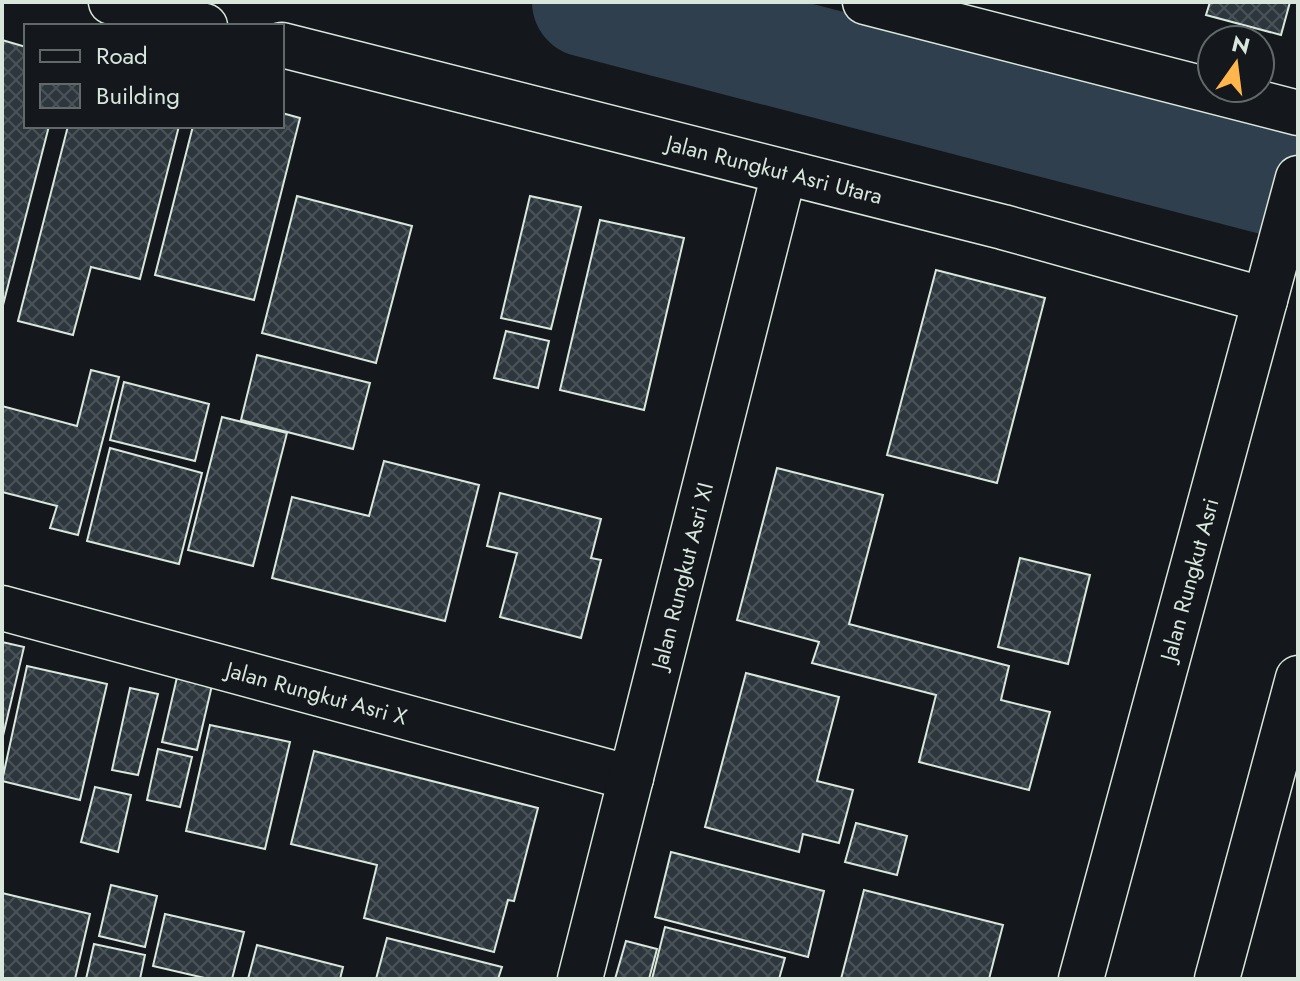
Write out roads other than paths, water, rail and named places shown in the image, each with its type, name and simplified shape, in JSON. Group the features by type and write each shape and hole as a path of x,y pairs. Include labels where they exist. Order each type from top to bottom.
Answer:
{"street":[{"path":"111,2 197,24"},
{"path":"865,2 1298,113"},
{"name":"Jalan Rungkut Asri Utara","path":"284,46 1003,227 1271,280"},
{"name":"Jalan Rungkut Asri XI","path":"580,979 784,173"},
{"name":"Jalan Rungkut Asri","path":"1081,979 1298,178"},
{"name":"Jalan Rungkut Asri X","path":"2,608 631,778"},
{"path":"1217,979 1298,678"}],"waterway":[{"path":"587,2 1298,187"}]}
